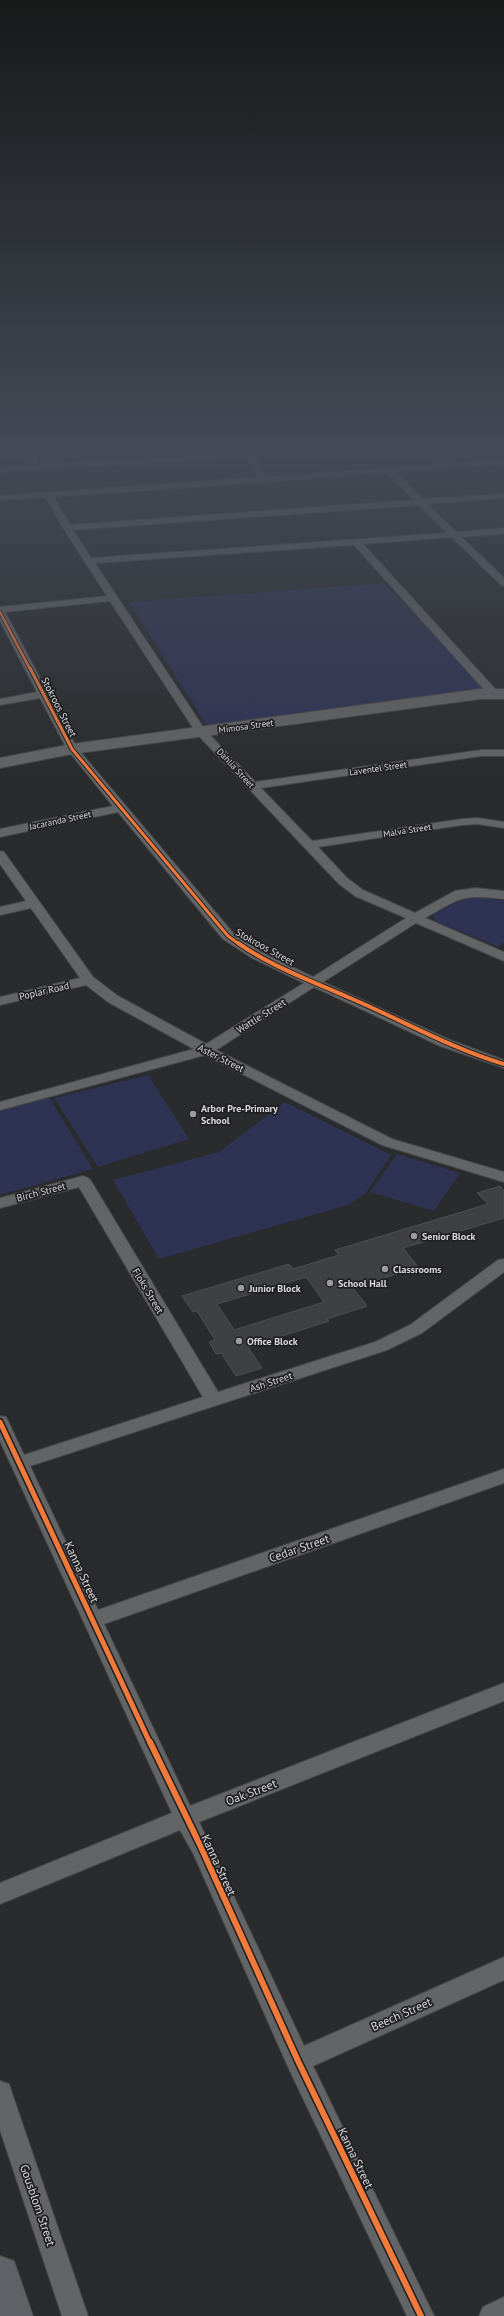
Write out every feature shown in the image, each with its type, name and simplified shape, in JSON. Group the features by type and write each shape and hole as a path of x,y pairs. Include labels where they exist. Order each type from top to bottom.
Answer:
{"main road":[{"path":"0,2276 13,2316"}],"street":[{"name":"Dahlia Street","path":"92,562 113,598 201,732 350,887 414,918 504,957"},
{"path":"375,562 499,694"},
{"path":"483,562 504,583"},
{"path":"491,570 504,569"},
{"path":"0,611 113,598"},
{"name":"Stokroos Street","path":"0,611 72,749 228,936 245,948 315,982 472,1054 504,1064"},
{"path":"0,702 44,694"},
{"name":"Mimosa Street","path":"0,763 72,749 499,694"},
{"name":"Laventel Street","path":"253,786 481,753 504,753"},
{"name":"Jacaranda Street","path":"0,833 120,808"},
{"name":"Malva Street","path":"310,845 462,822 504,825"},
{"name":"Aster Street","path":"0,855 88,980 113,999 206,1050 392,1144 504,1177"},
{"name":"Wattle Street","path":"0,1106 161,1064 206,1050 414,918 460,893 482,892 504,895"},
{"path":"0,911 34,903"},
{"name":"Poplar Road","path":"0,1001 88,980"},
{"name":"Birch Street","path":"0,1203 83,1181"},
{"name":"Floks Street","path":"83,1181 214,1400"},
{"name":"Ash Street","path":"19,1463 381,1346 416,1329 504,1264"},
{"name":"Kanna Street","path":"0,1422 185,1818 201,1847 298,2061 421,2316"},
{"name":"Cedar Street","path":"93,1620 504,1476"},
{"name":"Oak Street","path":"0,1894 185,1818 504,1692"},
{"name":"Beech Street","path":"298,2061 504,1968"},
{"name":"Gousblom Street","path":"0,2093 75,2316"},
{"path":"492,2316 504,2310"}],"shaded area":[{"path":"384,583 483,685 484,689 207,726 129,602"},
{"path":"481,896 504,901 504,942 498,947 435,921 433,914 466,897"},
{"path":"148,1075 189,1139 98,1167 54,1098"},
{"path":"49,1097 93,1169 0,1195 0,1108"},
{"path":"285,1102 391,1155 366,1193 348,1205 159,1259 113,1180 219,1152"},
{"path":"397,1154 460,1173 434,1211 370,1192"}],"building":[{"path":"500,1186 504,1191 504,1218 403,1248 418,1267 353,1288 367,1306 327,1319 329,1321 248,1347 262,1368 236,1376 221,1353 216,1354 209,1342 215,1340 197,1311 193,1312 182,1296 289,1264 293,1269 339,1255 335,1250 488,1204 477,1193","holes":["306,1277 324,1302 234,1330 217,1304"]}],"cycle path":[{"path":"0,612 72,749 228,936 257,955 288,971 351,998 445,1043 504,1064"},
{"path":"0,1422 185,1818 201,1847 298,2061 421,2316"}],"place":[{"name":"Arbor Pre-Primary School","path":"193,1114"},
{"name":"Senior Block","path":"414,1236"},
{"name":"Classrooms","path":"385,1269"},
{"name":"School Hall","path":"330,1283"},
{"name":"Junior Block","path":"241,1288"},
{"name":"Office Block","path":"239,1341"}]}
